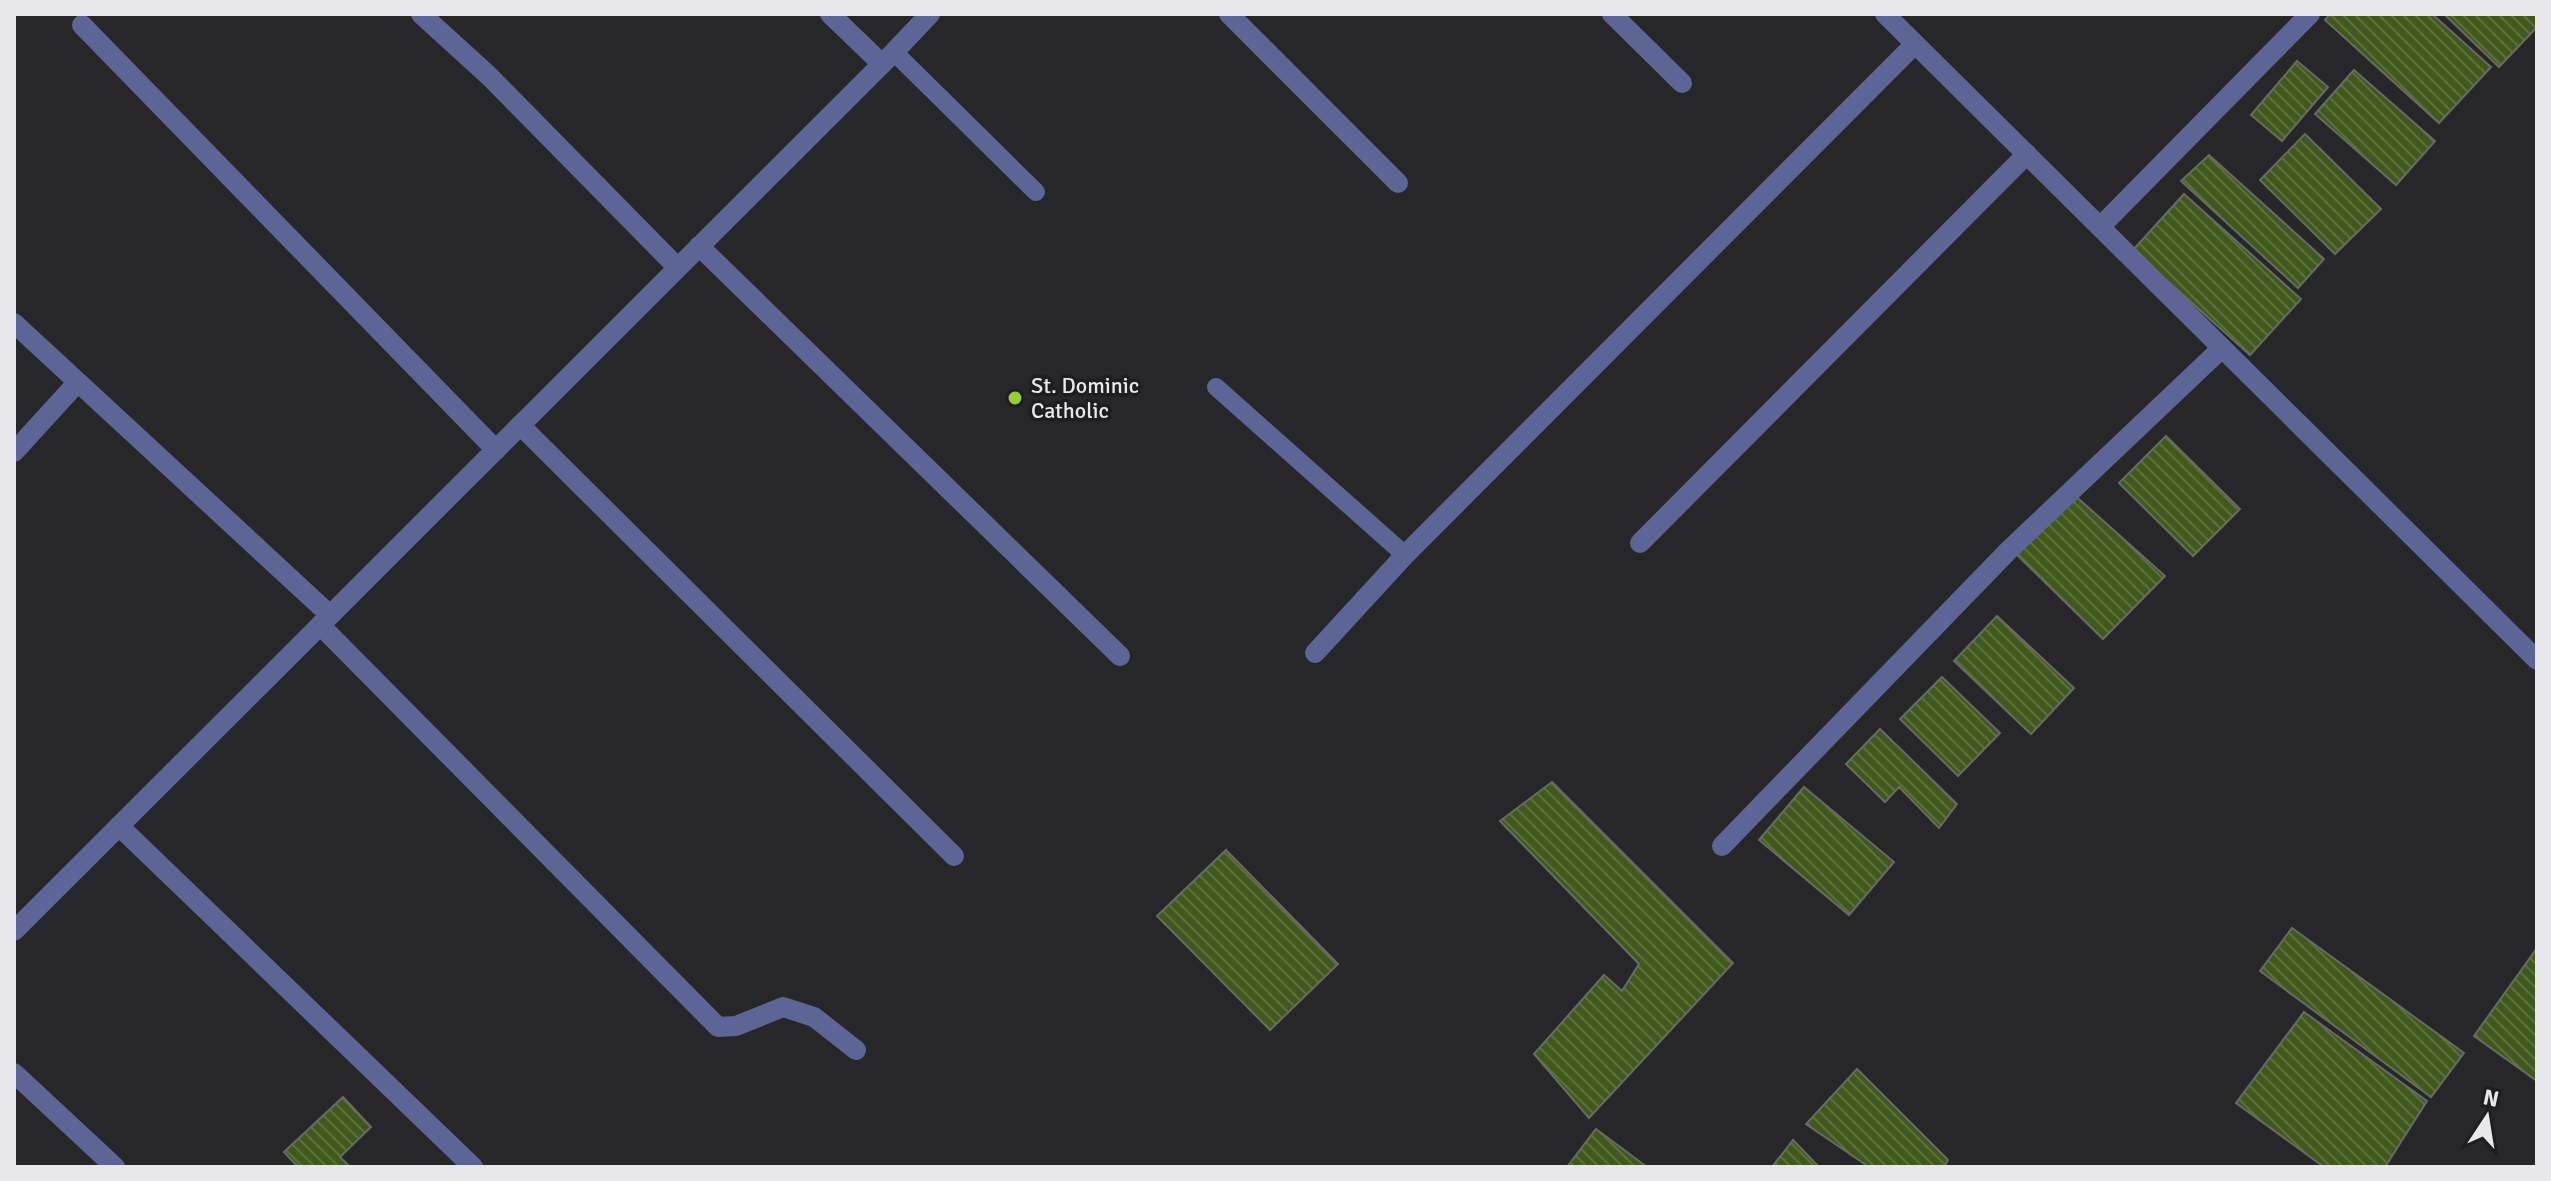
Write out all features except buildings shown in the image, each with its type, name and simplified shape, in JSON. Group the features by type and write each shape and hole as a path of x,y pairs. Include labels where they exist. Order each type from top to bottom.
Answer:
{"street":[{"path":"421,14 489,76 677,267"},
{"path":"830,14 888,58"},
{"path":"16,924 119,826 930,14"},
{"path":"1229,14 1398,183"},
{"path":"1612,14 1682,83"},
{"path":"1885,14 2537,660"},
{"path":"2100,227 2310,14"},
{"path":"82,25 496,450"},
{"path":"1315,653 1405,555 1915,44"},
{"path":"1640,543 2027,154"},
{"path":"699,246 1120,656"},
{"path":"14,323 325,620 718,1027 736,1026 783,1007 814,1017 856,1050"},
{"path":"1722,846 2008,551 2222,348"},
{"path":"14,452 77,383"},
{"path":"520,425 954,856"},
{"path":"119,826 473,1167"},
{"path":"14,1073 115,1167"}],"lane":[{"path":"888,58 1036,192"},
{"path":"1216,387 1405,555"}],"place":[{"name":"St. Dominic Catholic","path":"1015,398"}]}
